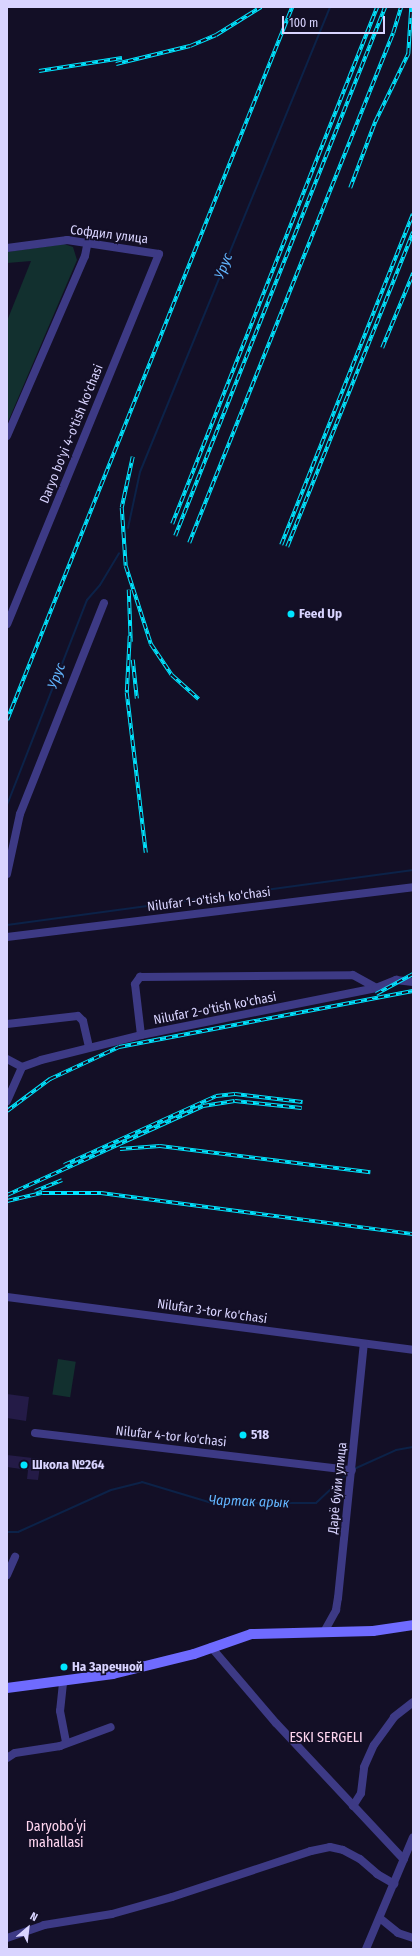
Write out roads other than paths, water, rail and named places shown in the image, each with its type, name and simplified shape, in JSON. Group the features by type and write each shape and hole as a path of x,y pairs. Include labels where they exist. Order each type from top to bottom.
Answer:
{"street":[{"name":"Софдил улица","path":"7,248 67,240 88,241 159,254"},
{"path":"7,436 85,256 88,241"},
{"name":"Daryo bo'yi 4-o'tish ko'chasi","path":"7,624 159,254"},
{"path":"7,874 20,814 104,603"},
{"name":"Nilufar 1-o'tish ko'chasi","path":"7,937 413,887"},
{"path":"141,1035 135,984 140,977 169,975 353,975 376,988"},
{"name":"Nilufar 2-o'tish ko'chasi","path":"22,1067 89,1046 376,988 396,980 413,982"},
{"path":"7,1024 78,1016 82,1021 89,1046"},
{"path":"7,1059 22,1067 7,1101"},
{"name":"Nilufar 3-tor ko'chasi","path":"7,1297 413,1350"},
{"name":"Дарё буйи улица","path":"324,1632 336,1610 352,1470 364,1344"},
{"name":"Nilufar 4-tor ko'chasi","path":"35,1433 352,1470"},
{"path":"7,1575 15,1557"},
{"path":"7,1688 63,1683 113,1674 212,1647 251,1634 373,1631 413,1625"},
{"path":"212,1647 404,1860"},
{"path":"63,1683 60,1716 66,1742"},
{"path":"354,1806 361,1793 364,1767 374,1744 394,1717 413,1702"},
{"path":"7,1758 15,1753 60,1746 66,1742 111,1727"},
{"path":"366,1949 380,1919 413,1837"},
{"path":"7,1938 44,1924 112,1914 172,1897 311,1851 330,1848 343,1850 394,1884"},
{"path":"380,1919 398,1933 413,1938"}],"waterway":[{"name":"Урус","path":"128,528 140,472 330,7"},
{"name":"Урус","path":"7,805 87,600 100,585 119,553"},
{"path":"7,925 413,870"},
{"name":"Чартак арык","path":"354,1469 396,1450 413,1447"},
{"name":"Чартак арык","path":"7,1532 18,1532 111,1490 142,1482 212,1503 316,1503 348,1473"}],"railway":[{"path":"116,64 190,46 216,35 261,7"},
{"path":"7,720 292,7"},
{"path":"172,524 377,7"},
{"path":"175,536 385,7"},
{"path":"189,543 393,33 401,7"},
{"path":"350,188 375,122 408,54 411,7"},
{"path":"39,71 122,58"},
{"path":"281,545 413,214"},
{"path":"287,547 413,232"},
{"path":"382,348 413,273"},
{"path":"133,457 122,508 126,566 151,644 172,675 199,699"},
{"path":"129,590 131,642"},
{"path":"130,636 127,693 146,853"},
{"path":"133,660 137,699"},
{"path":"376,994 413,974"},
{"path":"7,1111 50,1079 119,1047 413,991"},
{"path":"64,1165 216,1096 235,1094 303,1102"},
{"path":"7,1195 203,1106 235,1101 302,1108"},
{"path":"120,1149 160,1146 370,1172"},
{"path":"35,1191 62,1180"},
{"path":"7,1201 43,1193 101,1193 413,1234"}],"place":[{"name":"Feed Up","path":"291,614"},
{"name":"518","path":"243,1435"},
{"name":"Школа №264","path":"24,1465"},
{"name":"На Заречной","path":"64,1667"}],"district":[{"name":"ESKI SERGELI","path":"326,1738"},
{"name":"Daryoboʻyi mahallasi","path":"56,1836"}]}
